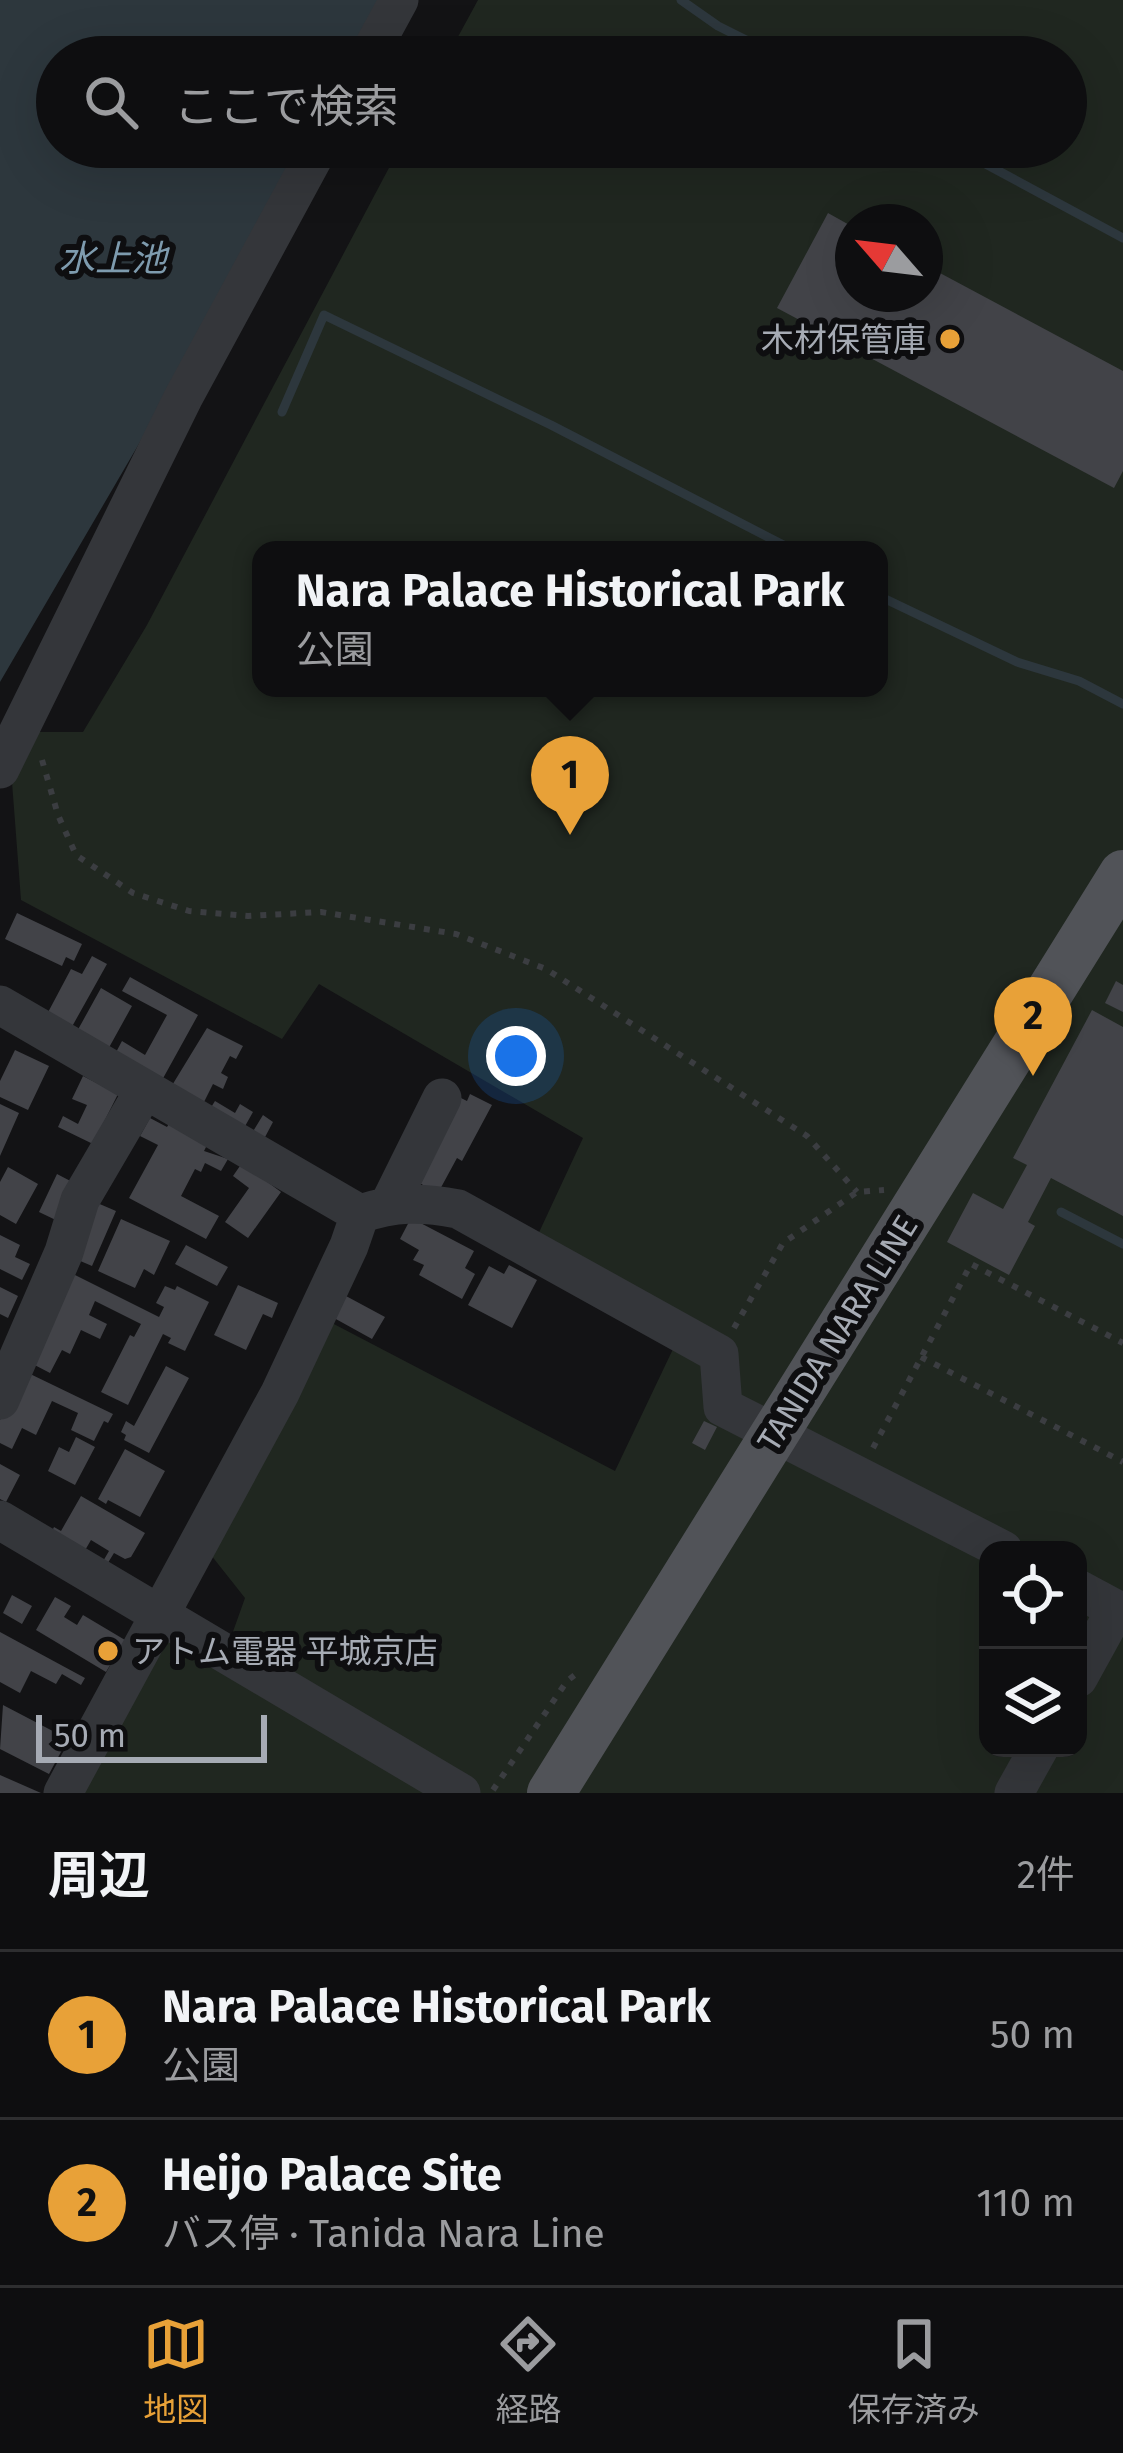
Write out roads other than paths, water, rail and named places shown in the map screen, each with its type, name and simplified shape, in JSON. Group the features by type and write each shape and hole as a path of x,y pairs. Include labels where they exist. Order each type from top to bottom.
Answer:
{"main road":[{"name":"TANIDA NARA LINE","path":"551,1793 1123,874"}],"street":[{"path":"379,36 399,0"},
{"path":"6,754 183,398 308,168"},
{"path":"0,1005 145,1089 375,1208 420,1202 458,1210 719,1354 723,1407 986,1541"},
{"path":"0,1400 64,1252 80,1200 145,1089"},
{"path":"63,1793 280,1393 349,1246 442,1098"},
{"path":"0,1520 461,1793"},
{"path":"1087,1594 1119,1611 1087,1663"},
{"path":"1014,1793 1034,1757"}],"water":[{"name":"水上池","path":"0,0 380,0 360,36 36,36 36,168 290,168 168,394 0,682"}],"waterway":[{"path":"681,0 738,36"},
{"path":"993,168 1123,238"},
{"path":"282,412 324,315 776,541"},
{"path":"888,600 1017,662 1079,681 1123,704"},
{"path":"1061,1212 1123,1244"}],"place":[{"name":"木材保管庫","path":"950,339"},
{"name":"Nara Palace Historical Park","path":"570,835"},
{"name":"Heijo Palace Site","path":"1033,1076"},
{"name":"アトム電器 平城京店","path":"108,1651"}]}
